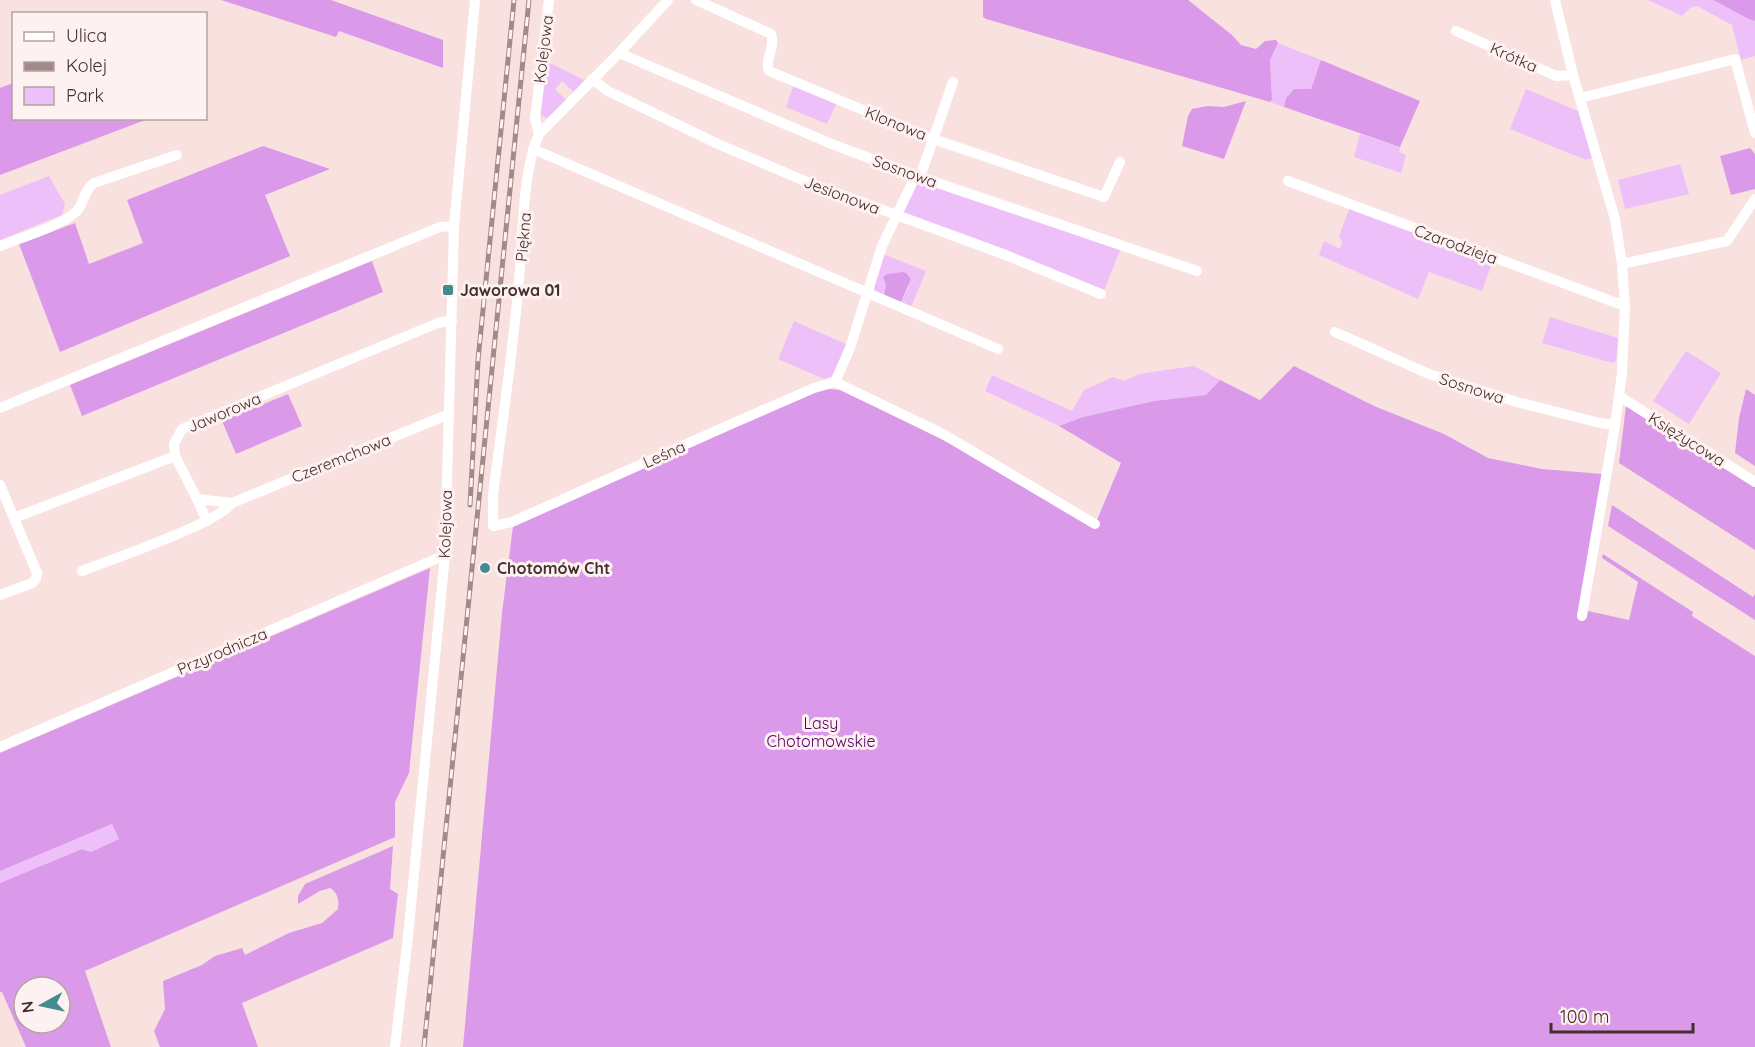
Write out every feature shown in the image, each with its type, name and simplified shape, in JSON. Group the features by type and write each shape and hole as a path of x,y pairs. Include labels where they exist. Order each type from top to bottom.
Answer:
{"street":[{"name":"Kolejowa","path":"394,1047 408,936 445,555 454,226 475,0"},
{"name":"Kolejowa","path":"539,134 535,119 549,0"},
{"name":"Piękna","path":"493,526 493,495 519,282 527,185 533,149 539,134 620,53 668,0"},
{"name":"Klonowa","path":"696,0 771,34 773,46 767,64 768,71 933,139 1104,197 1120,162"},
{"path":"1555,0 1573,75 1609,195 1622,264 1625,306 1615,425 1582,616"},
{"name":"Krótka","path":"1456,31 1556,76 1573,75"},
{"name":"Sosnowa","path":"620,53 834,145 1197,272"},
{"path":"1581,98 1736,59 1755,133"},
{"name":"Jesionowa","path":"592,79 608,91 718,144 812,184 1003,254 1101,294"},
{"path":"953,82 918,176 882,246 850,348 835,382 943,434 1095,524"},
{"path":"533,149 998,349"},
{"path":"0,246 68,218 78,210 88,188 94,183 177,155"},
{"name":"Czarodzieja","path":"1288,181 1625,306"},
{"path":"1622,264 1727,241 1755,200"},
{"path":"0,408 440,227 454,226"},
{"name":"Jaworowa","path":"175,456 174,444 182,429 438,323 452,320"},
{"name":"Sosnowa","path":"1335,333 1429,374 1517,402 1615,425"},
{"name":"Leśna","path":"493,526 512,522 814,388 835,382"},
{"name":"Księżycowa","path":"1619,396 1755,482"},
{"name":"Czeremchowa","path":"197,499 232,502 449,414"},
{"path":"14,519 175,456 207,521"},
{"path":"0,485 33,558 37,577 32,582 0,595"},
{"name":"Czeremchowa","path":"82,571 207,521 225,511 232,502"},
{"name":"Przyrodnicza","path":"0,747 445,555"}],"green space":[{"path":"221,0 331,0 443,40 443,68 339,31 336,37"},
{"path":"983,0 1188,0 1241,45 1256,49 1265,41 1276,40 1278,43 1270,60 1272,99 1270,102 986,19 983,17"},
{"path":"1648,0 1713,0 1755,21 1755,56 1741,60 1732,25 1697,6 1690,8 1682,16"},
{"path":"1713,0 1755,0 1755,21 1749,19"},
{"path":"1278,43 1321,60 1311,89 1294,89 1286,98 1284,107 1270,102 1272,92 1270,60"},
{"path":"1321,60 1420,101 1400,147 1284,107 1286,98 1294,89 1311,89"},
{"path":"548,62 584,80 574,92 562,81 555,89 566,100 548,119 540,114"},
{"path":"12,83 12,120 145,120 0,175 0,88"},
{"path":"794,84 837,102 827,124 786,107"},
{"path":"1526,89 1578,111 1592,158 1586,160 1510,129"},
{"path":"1246,101 1224,159 1182,146 1188,116 1192,109 1207,106 1224,107"},
{"path":"1360,134 1400,147 1399,152 1406,155 1401,173 1354,157"},
{"path":"263,146 330,169 265,195 290,256 60,352 19,244 75,223 89,264 143,243 127,200"},
{"path":"1750,148 1755,154 1755,189 1731,195 1720,156"},
{"path":"1680,164 1689,194 1625,209 1618,180"},
{"path":"49,176 65,204 62,215 0,240 0,195"},
{"path":"916,179 1121,248 1103,293 901,212"},
{"path":"1350,207 1493,261 1482,291 1429,272 1418,299 1319,255 1324,241 1340,249 1342,242 1339,236"},
{"path":"883,254 926,271 911,307 901,302 909,286 902,272 887,274 883,277 886,285 884,295 875,291 873,285"},
{"path":"372,261 383,292 82,416 70,385"},
{"path":"902,272 911,279 901,302 884,295 886,285 883,277 887,274"},
{"path":"1550,317 1618,338 1616,361 1612,363 1542,343"},
{"path":"794,321 848,345 836,375 824,379 778,359"},
{"path":"1686,351 1721,373 1689,424 1653,401"},
{"path":"1194,366 1220,380 1206,395 1154,401 1083,417 1059,426 985,391 992,375 1072,411 1084,390 1113,377 1124,381 1139,374"},
{"name":"Lasy Chotomowskie","path":"1294,366 1374,406 1444,434 1488,458 1542,469 1603,474 1579,609 1629,620 1638,582 1602,558 1603,554 1693,612 1692,616 1755,656 1755,1047 463,1047 502,613 513,526 811,393 829,389 842,390 951,444 1094,527 1121,463 1059,426 1083,417 1154,401 1206,395 1220,380 1260,400"},
{"path":"1746,389 1755,395 1755,466 1735,453 1739,418"},
{"path":"288,394 302,426 236,454 222,421"},
{"path":"1626,406 1755,487 1755,550 1619,463"},
{"path":"1612,505 1753,597 1755,594 1755,620 1608,526"},
{"path":"430,568 409,773 395,802 395,837 85,971 111,1047 26,1047 21,1035 72,1035 72,975 12,975 12,1015 0,992 0,883 82,849 91,852 119,839 112,824 0,871 0,753"},
{"path":"112,824 119,839 91,852 82,849 0,883 0,871"},
{"path":"393,846 390,889 398,894 393,938 242,1003 258,1047 160,1047 154,1031 165,1009 163,981 202,965 215,956 242,948 245,955 289,933 322,923 338,909 336,894 330,888 298,904 298,896 305,884"}],"railway":[{"path":"470,505 478,360 514,0"},
{"path":"424,1047 529,0"}],"place":[{"name":"Jaworowa 01","path":"448,290"},
{"name":"Chotomów Cht","path":"485,568"}]}
